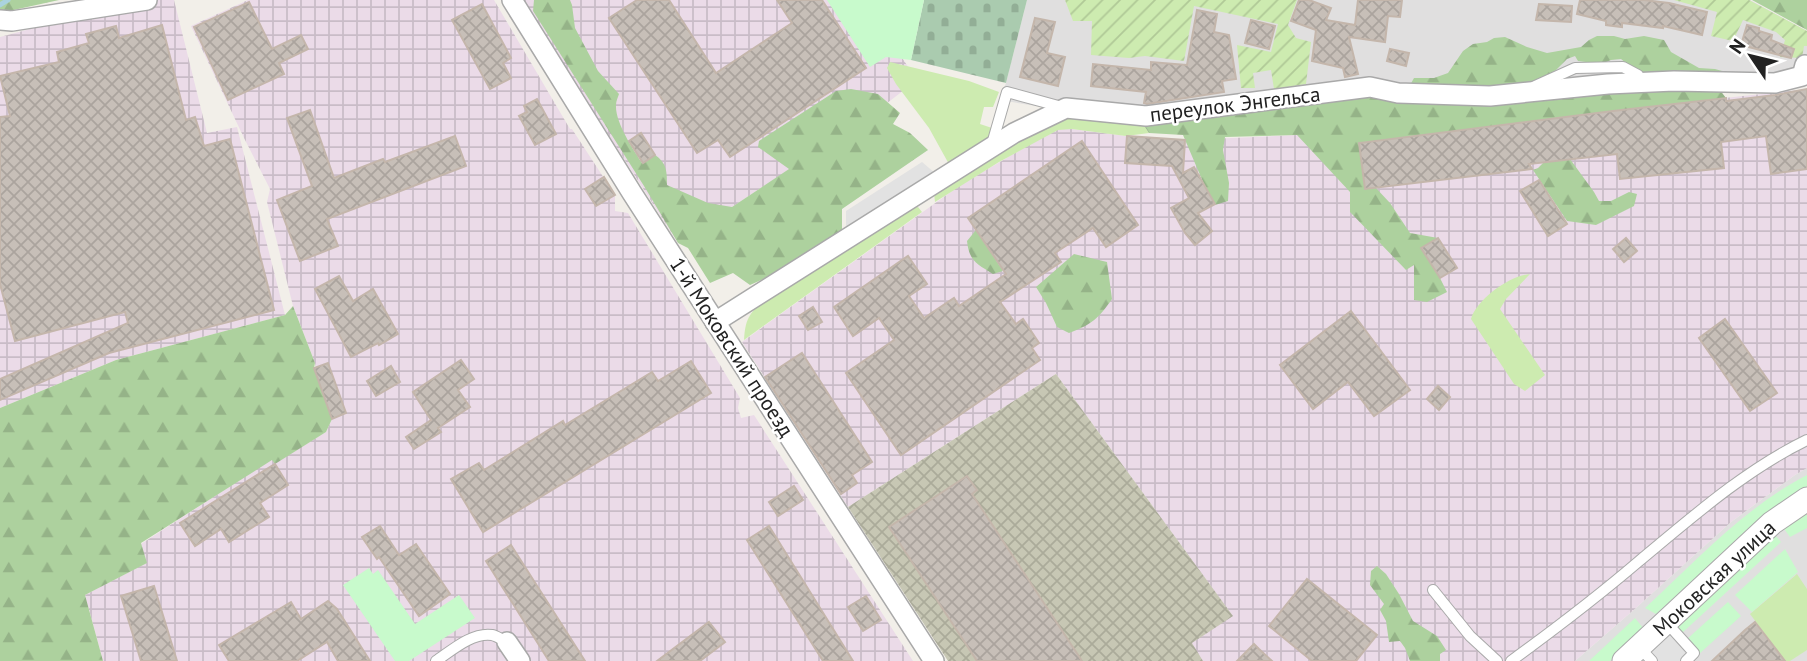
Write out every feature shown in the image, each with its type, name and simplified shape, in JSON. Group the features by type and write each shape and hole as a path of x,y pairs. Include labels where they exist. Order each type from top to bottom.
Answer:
{"street":[{"path":"0,20 12,21 146,0"},
{"name":"1-й Моковский проезд","path":"512,0 632,193 934,661"},
{"name":"переулок Энгельса","path":"1066,108 1146,116 1370,87 1398,93 1490,96 1608,84 1749,81 1775,83 1802,76 1805,65"},
{"path":"715,322 991,147 1066,108"},
{"name":"Моковская улица","path":"1638,656 1666,622 1772,523 1807,499"},
{"path":"507,642 520,661"}],"lane":[{"path":"991,147 1007,92 1066,108"},
{"path":"1511,661 1574,615 1710,503 1781,452 1807,440"},
{"path":"1433,590 1470,636 1497,661"},
{"path":"1666,622 1695,653 1686,661"},
{"path":"436,661 481,635 494,635 507,642"}],"shaded area":[{"path":"174,0 207,133 237,127 285,315 116,360 0,408 0,37 124,4"},
{"path":"248,0 494,0 570,129 615,195 615,211 628,213 740,398 738,408 741,418 754,415 913,661 103,661 85,595 146,563 141,544 272,459 275,463 326,432 332,419 314,368 315,363 293,306 267,202 270,189 191,26"},
{"path":"522,0 863,0 917,80 873,114 678,243"},
{"path":"1027,0 1750,0 1807,31 1807,82 1073,112 1000,100"},
{"path":"1807,89 1807,468 1731,522 1575,661 1203,661 1191,643 1232,615 1056,374 848,507 742,342 959,186 1058,129 1186,140 1297,135 1613,110"},
{"path":"922,162 943,180 846,242 846,211"},
{"path":"1056,374 1233,616 1192,643 1203,661 948,661 848,507"},
{"path":"1807,468 1807,661 1575,661 1731,522"},
{"path":"1668,628 1691,653 1682,661 1633,661"}],"green space":[{"path":"0,0 59,0 0,13"},
{"path":"534,0 570,0 575,28 598,71 619,94 616,105 618,119 642,163 655,155 666,168 667,185 708,203 732,207 789,169 758,147 759,141 836,91 851,89 878,94 900,113 893,124 910,133 928,150 842,209 842,233 792,266 750,285 733,273 710,283 688,248 678,243 533,11"},
{"path":"827,0 924,0 911,60 886,57 870,67"},
{"path":"924,0 1027,0 1006,83 911,60"},
{"path":"1065,0 1297,0 1288,25 1296,38 1311,42 1306,84 1274,89 1271,70 1253,73 1255,88 1241,88 1237,45 1271,52 1278,24 1194,6 1184,61 1145,56 1129,58 1091,55 1092,21 1073,21"},
{"path":"1674,0 1749,0 1807,31 1807,46 1804,46 1802,58 1780,57 1785,40 1776,32 1743,20 1733,41 1711,36 1717,12"},
{"path":"1752,0 1807,0 1807,30"},
{"path":"1597,36 1625,39 1644,36 1664,40 1671,52 1699,68 1736,75 1642,76 1621,59 1601,64 1578,61 1575,56 1538,80 1509,90 1409,87 1414,78 1434,78 1448,73 1463,51 1473,44 1494,38 1505,37 1547,53 1581,47"},
{"path":"890,62 969,81 999,92 993,107 984,107 980,124 992,128 989,140 950,166 929,128 896,84 887,68"},
{"path":"1716,85 1726,98 1359,143 1375,187 1390,203 1410,233 1438,238 1422,248 1447,292 1427,302 1414,300 1414,265 1406,270 1350,212 1350,192 1297,135 1225,137 1223,150 1229,183 1228,201 1215,205 1183,135 1149,133 1145,127 1152,119 1356,94"},
{"path":"1076,117 1152,119 1145,127 1149,133 1126,136 1072,129 1058,130 999,162 935,202 934,193 995,153 1057,120"},
{"path":"1570,159 1599,201 1611,201 1629,192 1637,194 1634,206 1596,225 1567,221 1533,170 1543,163"},
{"path":"918,207 922,212 744,340 749,318 764,301 910,208"},
{"path":"976,230 1003,271 993,274 972,258 967,241"},
{"path":"1074,254 1107,262 1112,299 1094,320 1069,333 1057,327 1036,287"},
{"path":"1530,274 1500,309 1545,375 1525,391 1514,384 1471,319 1474,311 1487,296 1513,279"},
{"path":"293,306 315,363 314,368 332,419 326,432 275,464 272,460 141,543 147,563 85,595 103,661 0,661 0,408 116,360 285,315"},
{"path":"1807,475 1807,487 1758,522 1656,614 1645,608 1742,519 1784,488"},
{"path":"1807,512 1807,528 1790,537 1782,526"},
{"path":"1774,534 1781,542 1682,633 1673,625"},
{"path":"1785,549 1798,572 1752,612 1735,595"},
{"path":"1377,566 1386,574 1413,621 1437,636 1446,650 1440,654 1440,661 1410,661 1400,641 1389,642 1386,621 1380,610 1384,604 1370,585 1371,571"},
{"path":"369,568 373,574 378,570 415,624 459,595 475,618 409,661 395,661 343,585"},
{"path":"1797,574 1807,589 1807,650 1790,661 1785,661 1750,614"},
{"path":"1728,602 1741,616 1699,654 1686,640"},
{"path":"1635,618 1644,629 1610,661 1589,661"}],"building":[{"path":"637,0 669,0 716,73 792,23 777,0 822,0 866,68 730,157 718,140 697,153 609,18"},
{"path":"1299,0 1309,0 1331,8 1326,20 1355,25 1358,0 1402,0 1400,17 1388,16 1385,42 1349,37 1358,74 1345,77 1343,68 1312,61 1316,30 1291,21"},
{"path":"1580,0 1644,0 1707,12 1702,35 1663,26 1622,23 1622,27 1606,25 1606,21 1577,14"},
{"path":"249,2 272,49 301,35 308,49 279,63 284,74 228,100 194,27"},
{"path":"482,4 511,58 503,63 511,78 490,89 452,20"},
{"path":"1539,4 1572,6 1571,22 1536,20"},
{"path":"1197,10 1217,14 1214,32 1229,35 1236,79 1222,81 1224,92 1147,104 1144,103 1146,92 1091,86 1093,64 1151,70 1151,62 1187,65"},
{"path":"1035,18 1055,22 1047,53 1065,57 1058,86 1020,77"},
{"path":"1251,20 1275,26 1269,49 1245,43"},
{"path":"162,25 186,120 195,117 204,146 230,139 274,310 109,353 0,400 0,379 128,323 125,312 15,341 0,284 0,117 10,116 0,76 59,62 57,52 89,43 86,34 116,26 119,38"},
{"path":"1747,25 1759,28 1759,31 1772,35 1771,40 1794,49 1791,58 1741,45"},
{"path":"1390,49 1409,53 1406,66 1387,61"},
{"path":"1807,89 1807,169 1771,174 1766,136 1721,142 1724,168 1620,179 1617,154 1529,164 1532,169 1365,189 1359,143 1726,98 1726,101"},
{"path":"537,99 556,134 535,145 519,116 527,112 524,106"},
{"path":"310,110 334,178 455,136 466,166 327,219 338,246 300,261 277,200 312,186 287,118"},
{"path":"641,133 655,155 643,163 629,141"},
{"path":"1127,136 1185,140 1183,173 1194,167 1215,204 1198,213 1212,231 1195,245 1171,208 1189,198 1172,166 1125,163"},
{"path":"1082,141 1138,225 1106,247 1093,228 1055,253 1061,262 1000,302 1016,324 1023,319 1039,343 1032,348 1040,360 901,455 846,373 894,340 879,318 853,336 834,307 908,256 927,284 909,296 924,318 954,298 959,306 1006,274 968,218"},
{"path":"604,177 615,195 596,206 585,189"},
{"path":"1539,180 1567,224 1548,236 1520,191"},
{"path":"1438,238 1457,268 1440,278 1421,248"},
{"path":"1626,238 1637,251 1624,262 1613,249"},
{"path":"339,276 353,301 373,289 398,334 351,357 315,289"},
{"path":"813,307 822,322 808,330 799,316"},
{"path":"1351,311 1410,390 1374,416 1348,382 1313,409 1280,365"},
{"path":"1725,319 1777,393 1750,411 1699,338"},
{"path":"802,353 872,462 852,475 857,483 841,494 765,377"},
{"path":"461,360 474,379 458,390 470,407 438,428 441,432 414,449 406,437 431,420 413,392"},
{"path":"691,361 711,393 483,532 451,479 479,463 484,470 563,421 565,425 652,372 658,381"},
{"path":"328,363 346,413 332,419 314,368"},
{"path":"391,366 400,382 376,396 367,381"},
{"path":"1438,386 1450,397 1439,410 1427,399"},
{"path":"275,464 288,485 260,503 269,517 229,542 221,529 195,546 180,523"},
{"path":"967,476 977,490 972,494 1082,661 977,661 889,527"},
{"path":"794,486 803,500 778,516 769,502"},
{"path":"380,526 399,555 416,544 450,594 419,616 362,537"},
{"path":"769,526 853,661 823,661 747,540"},
{"path":"511,545 585,661 549,661 486,561"},
{"path":"1307,579 1377,635 1356,661 1312,661 1269,626"},
{"path":"154,586 177,661 141,661 121,596"},
{"path":"866,596 881,620 863,631 848,607"},
{"path":"328,601 337,609 370,661 338,661 327,642 297,661 229,661 219,645 291,602 301,619"},
{"path":"709,622 725,642 700,661 657,661"},
{"path":"1755,622 1785,661 1712,661 1745,630"},
{"path":"1254,644 1259,649 1272,661 1237,661"}],"waterway":[{"path":"0,5 8,0"}]}
